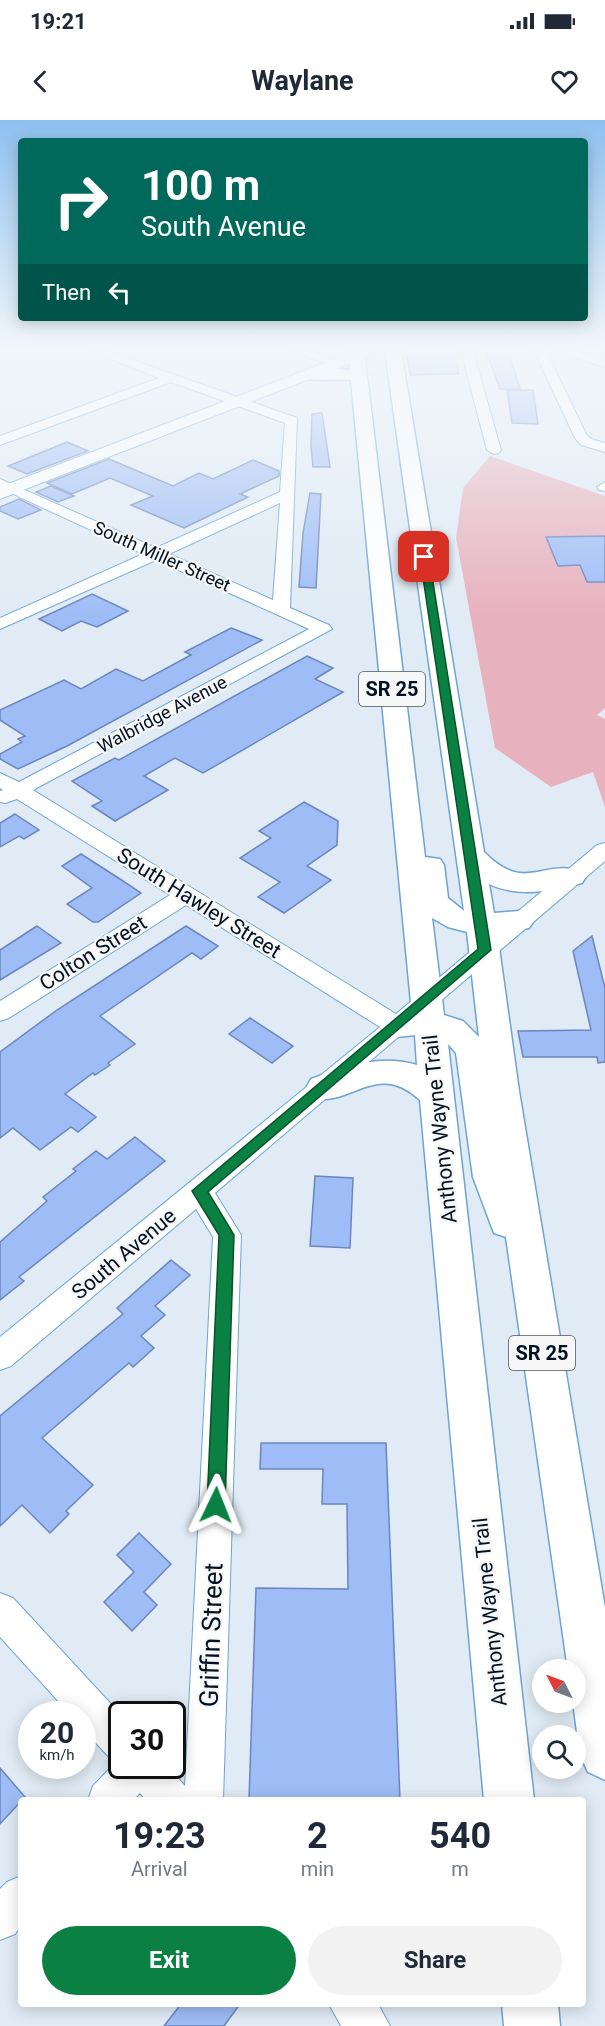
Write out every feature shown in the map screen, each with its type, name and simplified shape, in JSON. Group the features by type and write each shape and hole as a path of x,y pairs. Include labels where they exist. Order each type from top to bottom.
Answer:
{"highway":[{"name":"Anthony Wayne Trail","path":"368,440 404,796 417,1017 437,1095 509,1797"},
{"name":"SR 25","path":"407,440 483,937 502,1091 605,1755"},
{"path":"404,796 424,818 434,899 444,914 468,923 483,937 519,921"},
{"path":"470,854 487,874 505,883 533,883 572,877"},
{"path":"417,1017 452,1029 472,1048 491,1177 533,1291"},
{"path":"323,1088 372,1072 400,1071 418,1078 437,1095"},
{"path":"530,2007 532,2026"}],"main road":[{"path":"4,488 135,440"}],"street":[{"path":"281,610 285,495 290,440"},
{"path":"491,440 494,450"},
{"path":"585,440 605,448"},
{"name":"South Miller Street","path":"4,488 323,629"},
{"path":"0,624 285,495"},
{"name":"Walbridge Avenue","path":"6,789 323,629"},
{"name":"South Hawley Street","path":"6,789 186,895 417,1017"},
{"path":"519,921 605,850"},
{"name":"Colton Street","path":"0,1012 186,895"},
{"name":"South Avenue","path":"0,1356 323,1088 417,1017 483,937"},
{"name":"Griffin Street","path":"199,1191 226,1235 204,1797"},
{"path":"0,1611 108,1729"},
{"path":"110,1797 127,1779"},
{"path":"152,1779 169,1797"},
{"path":"0,1919 18,1899"},
{"path":"353,2007 369,2026"}],"shaded area":[{"path":"490,456 605,496 605,708 597,715 605,719 605,807 593,772 551,787 495,748 456,538 463,488"}],"building":[{"path":"311,440 326,440 330,467 313,467"},
{"path":"67,442 88,451 27,474 8,466"},
{"path":"109,459 173,486 199,473 213,479 253,460 279,471 279,476 240,494 248,497 184,528 131,505 153,496 110,478 72,494 47,483"},
{"path":"51,486 74,496 58,502 36,492"},
{"path":"310,493 321,494 316,588 299,587 303,533"},
{"path":"19,499 41,510 18,519 0,511 0,507"},
{"path":"605,536 605,582 587,582 580,565 558,566 546,537"},
{"path":"92,594 128,611 97,627 81,621 62,631 39,619"},
{"path":"231,628 262,640 67,746 18,769 0,759 0,754 22,742 18,739 25,736 0,720 0,710 64,680 81,689 116,669 143,681 191,655 185,652"},
{"path":"307,656 333,668 315,679 343,692 203,773 175,758 144,776 168,790 115,821 92,806 102,801 72,781 115,758 119,760"},
{"path":"304,802 338,821 337,845 307,866 331,880 284,913 258,897 280,882 240,858 271,838 259,831"},
{"path":"15,814 39,830 24,839 19,836 0,847 0,823"},
{"path":"81,854 141,893 98,922 93,922 67,904 92,888 62,866"},
{"path":"37,926 61,943 0,980 0,950"},
{"path":"186,926 218,946 201,959 192,953 100,1016 135,1044 108,1063 110,1065 95,1075 93,1073 65,1094 96,1117 78,1132 71,1127 40,1150 13,1128 0,1138 0,1052 57,1010"},
{"path":"592,936 605,988 605,1062 598,1063 597,1057 523,1057 518,1031 591,1030 573,951"},
{"path":"250,1018 293,1046 272,1063 229,1034"},
{"path":"135,1137 165,1161 19,1277 24,1281 0,1300 0,1242 47,1201 43,1197 76,1171 73,1169 96,1151 107,1159"},
{"path":"315,1176 353,1178 350,1248 310,1246"},
{"path":"171,1260 190,1275 155,1306 165,1315 141,1336 154,1348 133,1367 129,1363 42,1438 93,1485 66,1511 69,1514 50,1533 22,1505 0,1526 0,1416 123,1314 117,1308"},
{"path":"261,1443 386,1443 400,1797 249,1797 256,1588 348,1589 347,1504 322,1504 323,1469 260,1469"},
{"path":"139,1533 171,1564 144,1592 157,1605 132,1631 104,1602 134,1572 117,1555"},
{"path":"0,1768 25,1797 18,1797 18,1805 0,1824"},
{"path":"179,2007 238,2007 224,2026 164,2026"}],"route":[{"path":"216,1505 226,1235 199,1191 406,1019 485,950 424,557"}]}
